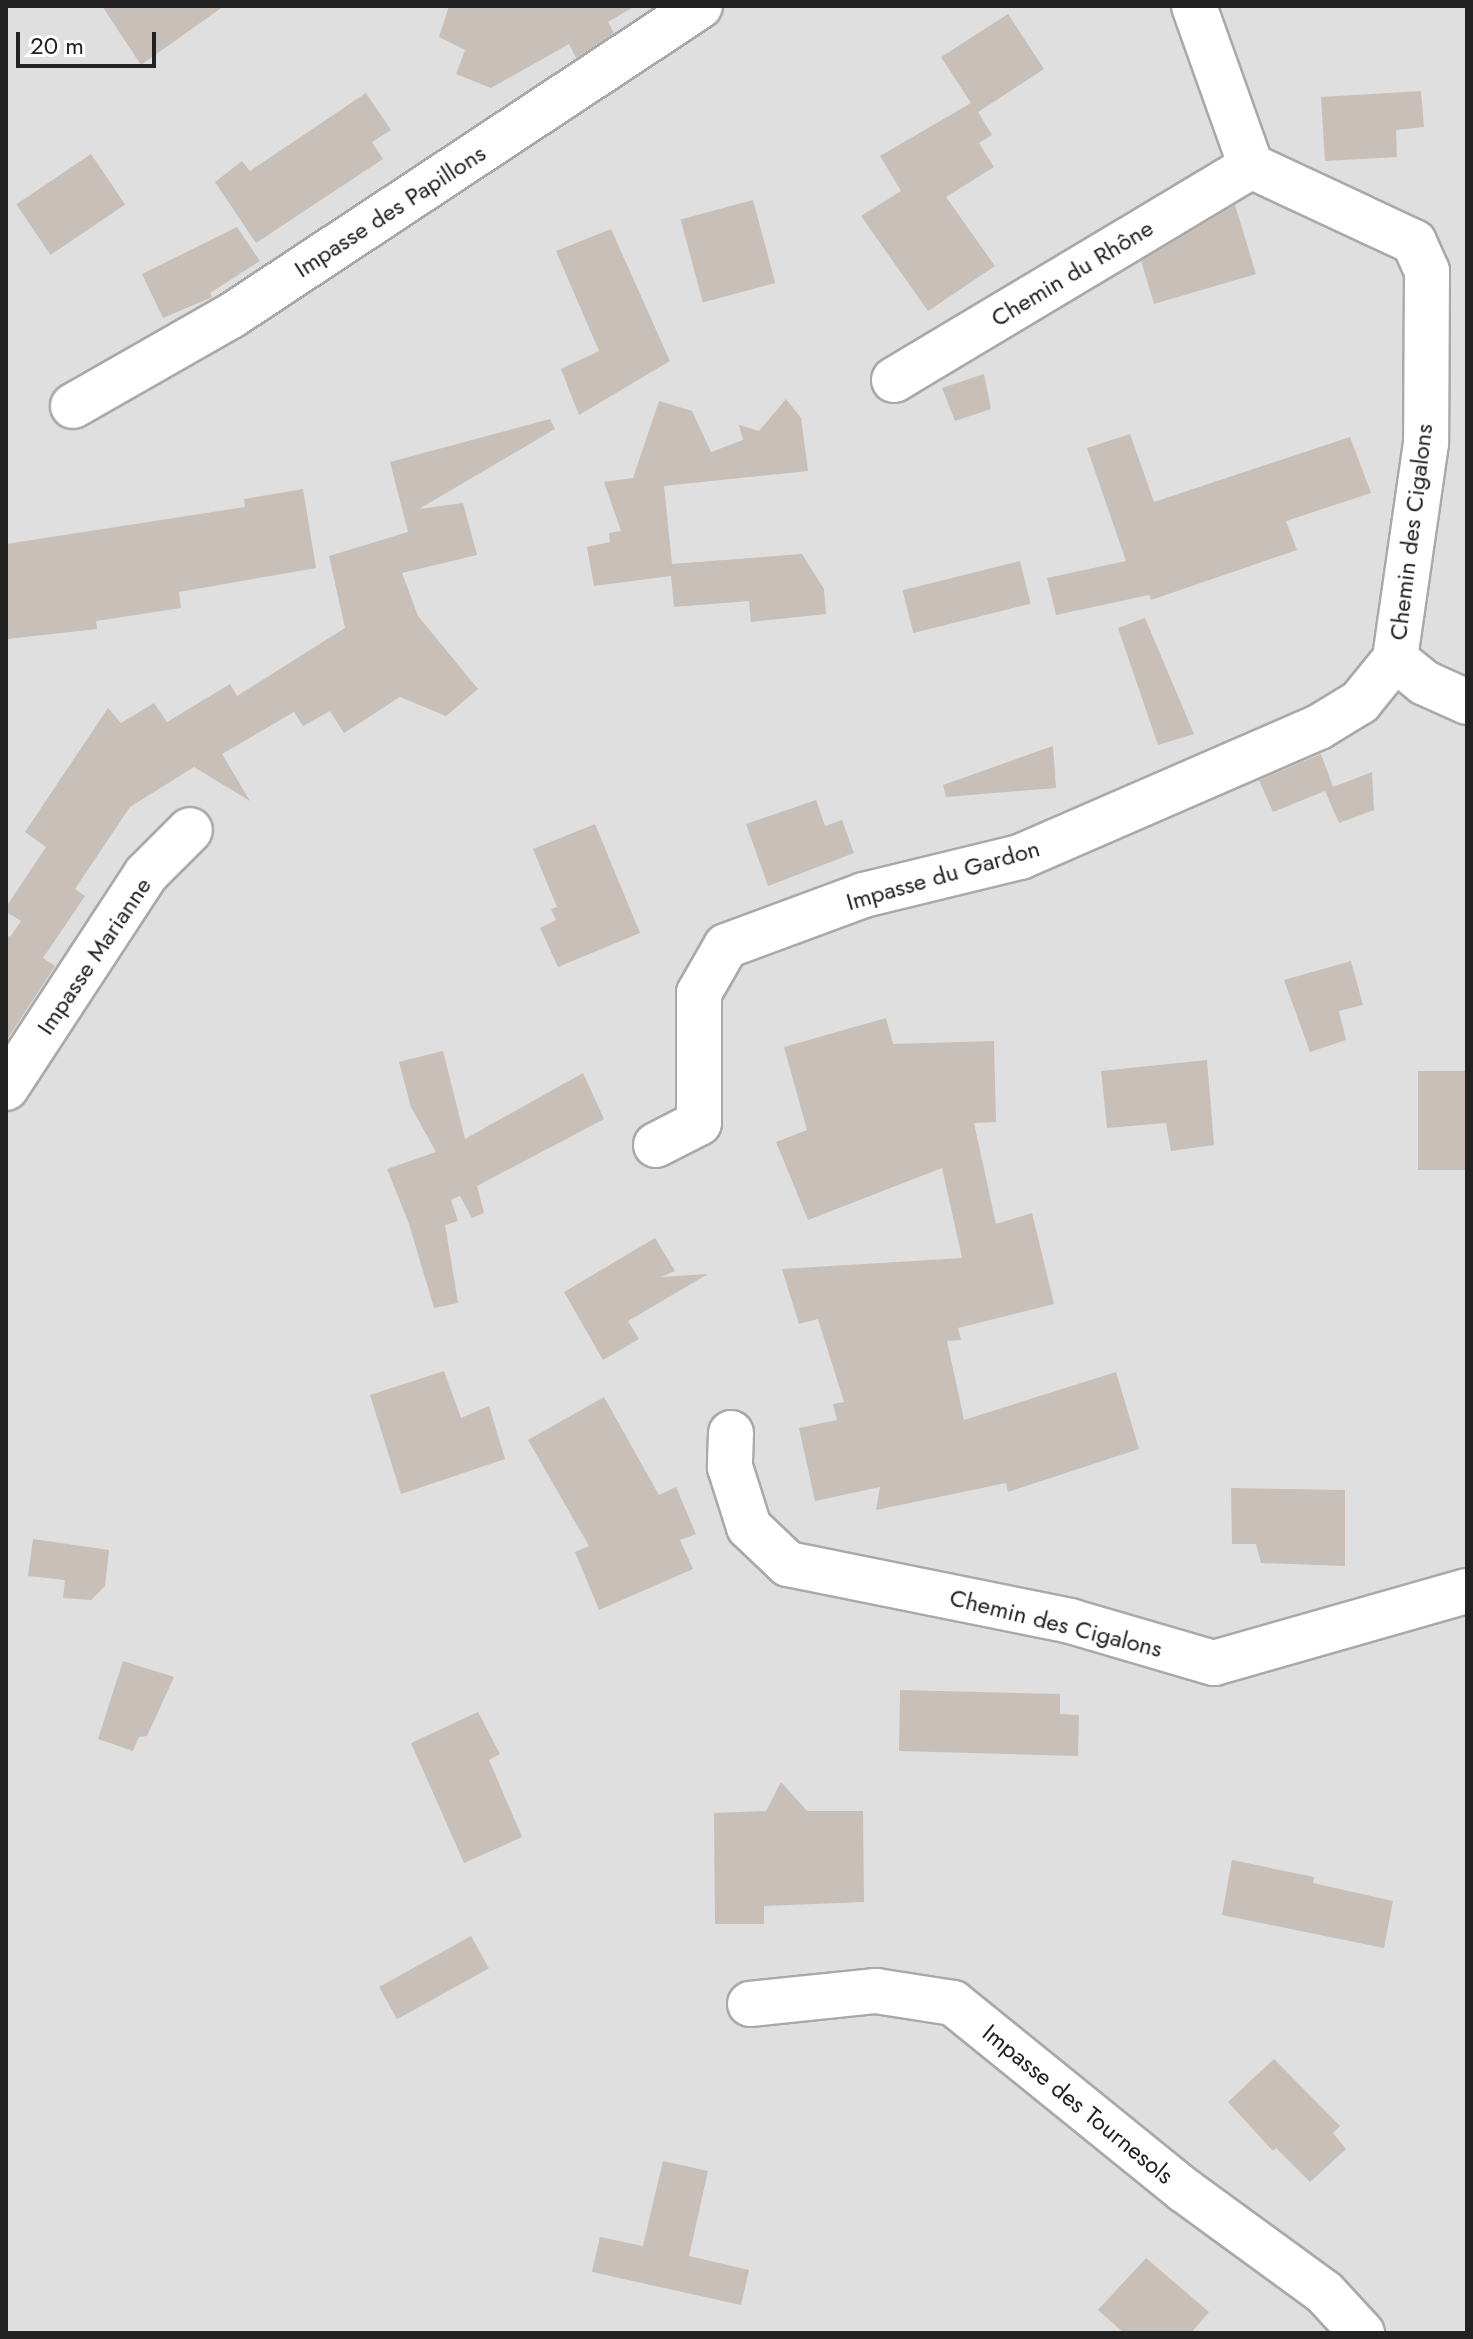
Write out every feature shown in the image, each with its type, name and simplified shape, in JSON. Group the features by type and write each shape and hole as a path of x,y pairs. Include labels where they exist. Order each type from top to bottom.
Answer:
{"street":[{"name":"Impasse des Papillons","path":"73,406 231,316 700,6"},
{"path":"1194,6 1251,166"},
{"name":"Chemin du Rhône","path":"894,380 1251,166"},
{"name":"Chemin des Cigalons","path":"1251,166 1414,242 1427,271 1426,443 1395,659 1425,683 1467,702"},
{"name":"Impasse du Gardon","path":"656,1145 699,1123 699,993 726,946 864,895 1020,857 1319,727 1360,702 1395,659"},
{"name":"Impasse Marianne","path":"6,1088 146,874 190,830"},
{"name":"Chemin des Cigalons","path":"731,1433 730,1467 749,1527 788,1564 1070,1621 1214,1663 1467,1591"},
{"name":"Impasse des Tournesols","path":"750,2004 876,1991 953,2003 1184,2190 1324,2292 1362,2333"}],"shaded area":[{"path":"6,6 1467,6 1467,2333 6,2333"}],"building":[{"path":"102,6 224,6 141,65"},
{"path":"449,6 635,6 608,22 614,33 576,58 569,44 491,88 456,74 465,50 439,37"},
{"path":"1008,14 1044,69 978,112 992,135 979,143 994,167 946,197 995,266 928,311 861,216 901,191 880,156 971,103 941,57"},
{"path":"1421,91 1424,127 1396,130 1397,157 1325,161 1321,97"},
{"path":"366,93 391,130 372,142 383,159 256,243 215,182 242,161 250,171"},
{"path":"91,154 125,205 50,255 16,204"},
{"path":"753,200 775,283 703,302 681,219"},
{"path":"1235,205 1256,274 1154,304 1141,261"},
{"path":"237,227 260,261 210,293 212,297 163,318 142,274"},
{"path":"611,229 670,361 579,415 561,369 599,351 556,251"},
{"path":"984,374 991,409 955,421 942,388"},
{"path":"786,399 801,418 808,471 664,486 672,564 802,554 824,589 826,614 751,622 749,601 674,607 671,576 594,586 587,547 610,542 609,533 621,531 604,482 633,478 659,401 692,411 711,452 743,440 739,425 759,431"},
{"path":"550,419 555,429 419,509 463,503 477,555 402,573 418,616 478,689 446,716 400,697 344,733 330,711 303,726 294,712 222,754 250,801 194,767 130,807 75,889 85,896 43,958 55,966 6,1041 6,934 10,937 21,921 6,912 6,907 46,847 25,832 108,708 121,723 154,703 167,722 230,684 237,696 345,628 329,556 408,532 390,462"},
{"path":"1130,434 1154,502 1350,437 1371,493 1286,521 1297,550 1151,600 1149,595 1056,615 1047,578 1126,561 1087,448"},
{"path":"303,489 316,568 179,592 181,608 96,621 97,629 7,639 6,544 245,507 244,499"},
{"path":"1020,561 1031,604 913,633 903,590"},
{"path":"1145,618 1194,734 1158,745 1118,628"},
{"path":"1053,746 1056,788 946,797 943,785"},
{"path":"1321,754 1333,787 1372,772 1374,810 1339,823 1325,791 1273,812 1259,780"},
{"path":"816,800 825,826 842,820 854,853 768,886 746,824"},
{"path":"595,824 640,933 558,967 540,928 556,920 551,909 557,907 533,849"},
{"path":"1351,961 1363,1005 1339,1011 1346,1040 1310,1052 1284,980"},
{"path":"886,1018 893,1044 994,1041 996,1122 974,1123 996,1224 1032,1213 1054,1304 958,1328 961,1340 947,1341 964,1420 1116,1372 1139,1449 1008,1492 1006,1483 876,1510 880,1487 815,1501 799,1428 837,1420 833,1404 844,1402 818,1319 799,1324 782,1269 962,1258 942,1168 808,1220 776,1142 807,1130 784,1047"},
{"path":"443,1051 465,1139 583,1073 604,1119 477,1186 484,1213 472,1218 460,1196 451,1200 458,1221 445,1225 458,1303 434,1308 409,1224 387,1169 436,1152 411,1107 399,1062"},
{"path":"1207,1060 1214,1145 1171,1151 1166,1123 1107,1128 1101,1071"},
{"path":"1418,1071 1467,1071 1467,1170 1418,1170"},
{"path":"655,1238 675,1271 661,1277 708,1274 628,1321 639,1339 603,1360 564,1292"},
{"path":"444,1371 461,1418 489,1406 505,1459 401,1494 370,1395"},
{"path":"604,1397 659,1495 676,1487 696,1534 680,1540 693,1569 599,1610 575,1552 589,1546 528,1440"},
{"path":"1231,1488 1345,1490 1345,1566 1261,1563 1256,1544 1232,1544"},
{"path":"33,1539 109,1550 105,1586 91,1600 63,1598 65,1580 28,1576"},
{"path":"123,1661 174,1677 147,1736 139,1737 133,1751 98,1739"},
{"path":"900,1690 1060,1694 1060,1714 1079,1715 1078,1756 899,1751"},
{"path":"478,1712 500,1754 489,1760 522,1837 464,1863 411,1743"},
{"path":"781,1782 807,1811 863,1811 864,1902 764,1906 764,1924 715,1924 714,1813 766,1811"},
{"path":"1232,1860 1314,1877 1313,1883 1393,1901 1384,1948 1222,1915"},
{"path":"471,1936 489,1968 397,2019 379,1987"},
{"path":"1274,2059 1340,2126 1333,2133 1346,2149 1310,2182 1276,2148 1273,2151 1228,2102"},
{"path":"663,2161 708,2171 689,2256 749,2270 741,2305 592,2272 600,2237 643,2246"},
{"path":"1146,2258 1209,2312 1191,2333 1124,2333 1098,2310"}]}
